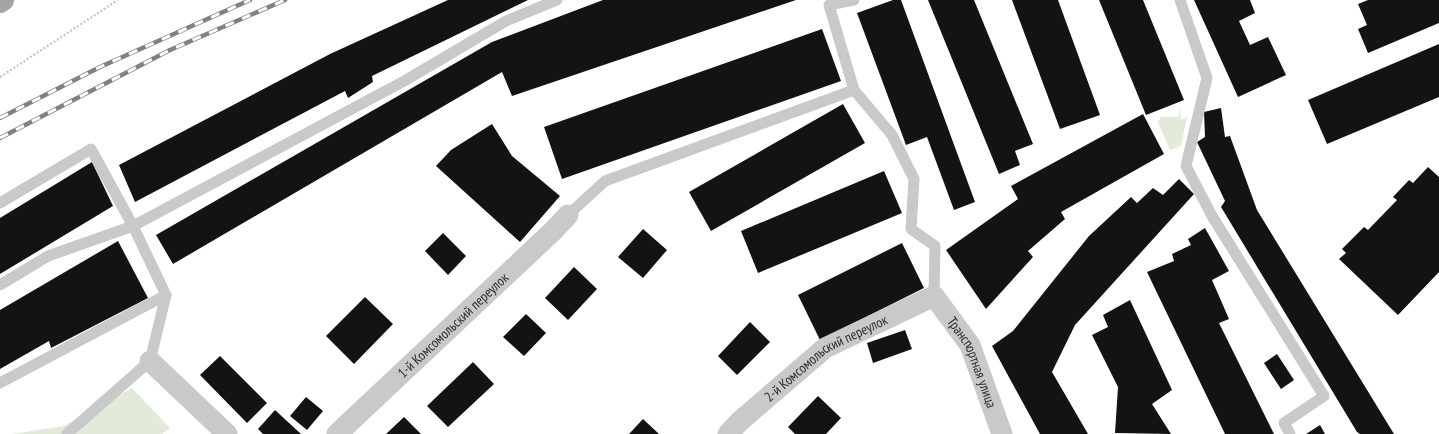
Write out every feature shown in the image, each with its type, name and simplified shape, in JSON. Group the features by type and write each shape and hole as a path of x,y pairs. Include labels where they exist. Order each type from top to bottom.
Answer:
{"street":[{"name":"1-й Комсомольский переулок","path":"338,434 553,231 568,215"},
{"name":"2-й Комсомольский переулок","path":"728,434 739,422 825,348 934,296"},
{"name":"Транспортная улица","path":"934,296 970,345 1002,434"},
{"path":"150,361 227,434"}],"lane":[{"path":"0,286 48,256 133,226 406,80 506,21 557,0"},
{"path":"854,0 829,5 854,90 892,135 914,179 911,229 935,246 934,296"},
{"path":"1180,0 1207,78 1186,166 1212,216 1324,396 1284,423 1290,434"},
{"path":"568,215 605,181 854,90"},
{"path":"0,203 91,149 133,226 166,296 150,361 67,434"},
{"path":"0,383 166,296"}],"path":[{"path":"0,77 118,0"}],"green space":[{"path":"1180,109 1181,120 1187,117 1181,146 1170,150 1158,122 1161,117 1178,117"},
{"path":"132,388 170,428 162,434 12,434 64,426"}],"building":[{"path":"448,0 528,0 372,76 373,82 348,98 345,91 135,202 119,165 330,54"},
{"path":"603,0 796,0 512,96 502,72 173,264 156,235 492,42"},
{"path":"893,0 901,0 975,202 954,210 927,137 906,145 857,13"},
{"path":"928,0 974,0 1033,144 1015,151 1020,165 999,174"},
{"path":"1012,0 1058,0 1100,115 1060,129"},
{"path":"1099,0 1143,0 1184,100 1146,115"},
{"path":"1194,0 1250,0 1255,13 1239,21 1250,45 1268,37 1286,75 1238,97"},
{"path":"1368,0 1439,0 1439,23 1368,53 1358,29 1367,25 1358,4"},
{"path":"822,29 841,81 562,179 544,127"},
{"path":"1439,44 1439,97 1327,144 1308,100"},
{"path":"843,104 865,143 711,231 689,192"},
{"path":"1221,108 1225,137 1230,136 1257,210 1394,434 1360,434 1357,432 1221,207 1225,201 1197,142 1205,137 1204,112"},
{"path":"1143,114 1164,154 1061,212 1065,219 1028,251 1033,257 986,309 946,250 1018,199 1011,186"},
{"path":"492,124 512,156 560,196 520,242 436,166 451,150"},
{"path":"92,162 113,206 0,274 0,218"},
{"path":"1428,167 1439,177 1439,272 1398,315 1339,259 1346,253 1342,249 1364,227 1368,230 1397,200 1393,197 1409,180 1413,183"},
{"path":"884,171 902,213 758,273 741,231"},
{"path":"1179,179 1194,194 1075,325 1052,372 1088,434 1040,434 992,346 1013,331 1089,236 1131,197 1137,203 1153,188 1163,195"},
{"path":"1205,228 1229,271 1212,280 1229,319 1219,323 1274,434 1225,434 1147,272 1174,261 1172,254 1191,245 1188,239"},
{"path":"643,229 667,250 643,278 618,257"},
{"path":"443,233 466,256 448,275 425,251"},
{"path":"118,241 148,298 51,348 49,341 0,369 0,310"},
{"path":"902,243 924,288 820,340 798,295"},
{"path":"574,267 597,289 568,320 545,298"},
{"path":"365,297 393,324 354,364 326,336"},
{"path":"1130,300 1172,390 1152,404 1171,434 1115,433 1118,387 1092,335 1108,327 1103,315"},
{"path":"526,314 546,333 524,356 503,337"},
{"path":"750,322 770,342 737,375 718,356"},
{"path":"905,330 912,349 873,363 867,343"},
{"path":"1277,354 1294,380 1281,389 1264,363"},
{"path":"220,356 267,403 247,423 200,375"},
{"path":"473,362 494,384 448,427 427,406"},
{"path":"818,396 841,418 826,434 795,434 788,427"},
{"path":"306,397 323,411 307,430 290,416"},
{"path":"275,410 301,434 263,434 258,429"},
{"path":"404,417 421,434 386,434"},
{"path":"643,419 659,434 629,434"},
{"path":"1320,425 1325,434 1306,434"}],"railway":[{"path":"0,118 100,67 250,0"},
{"path":"0,138 170,50 285,0"}]}
